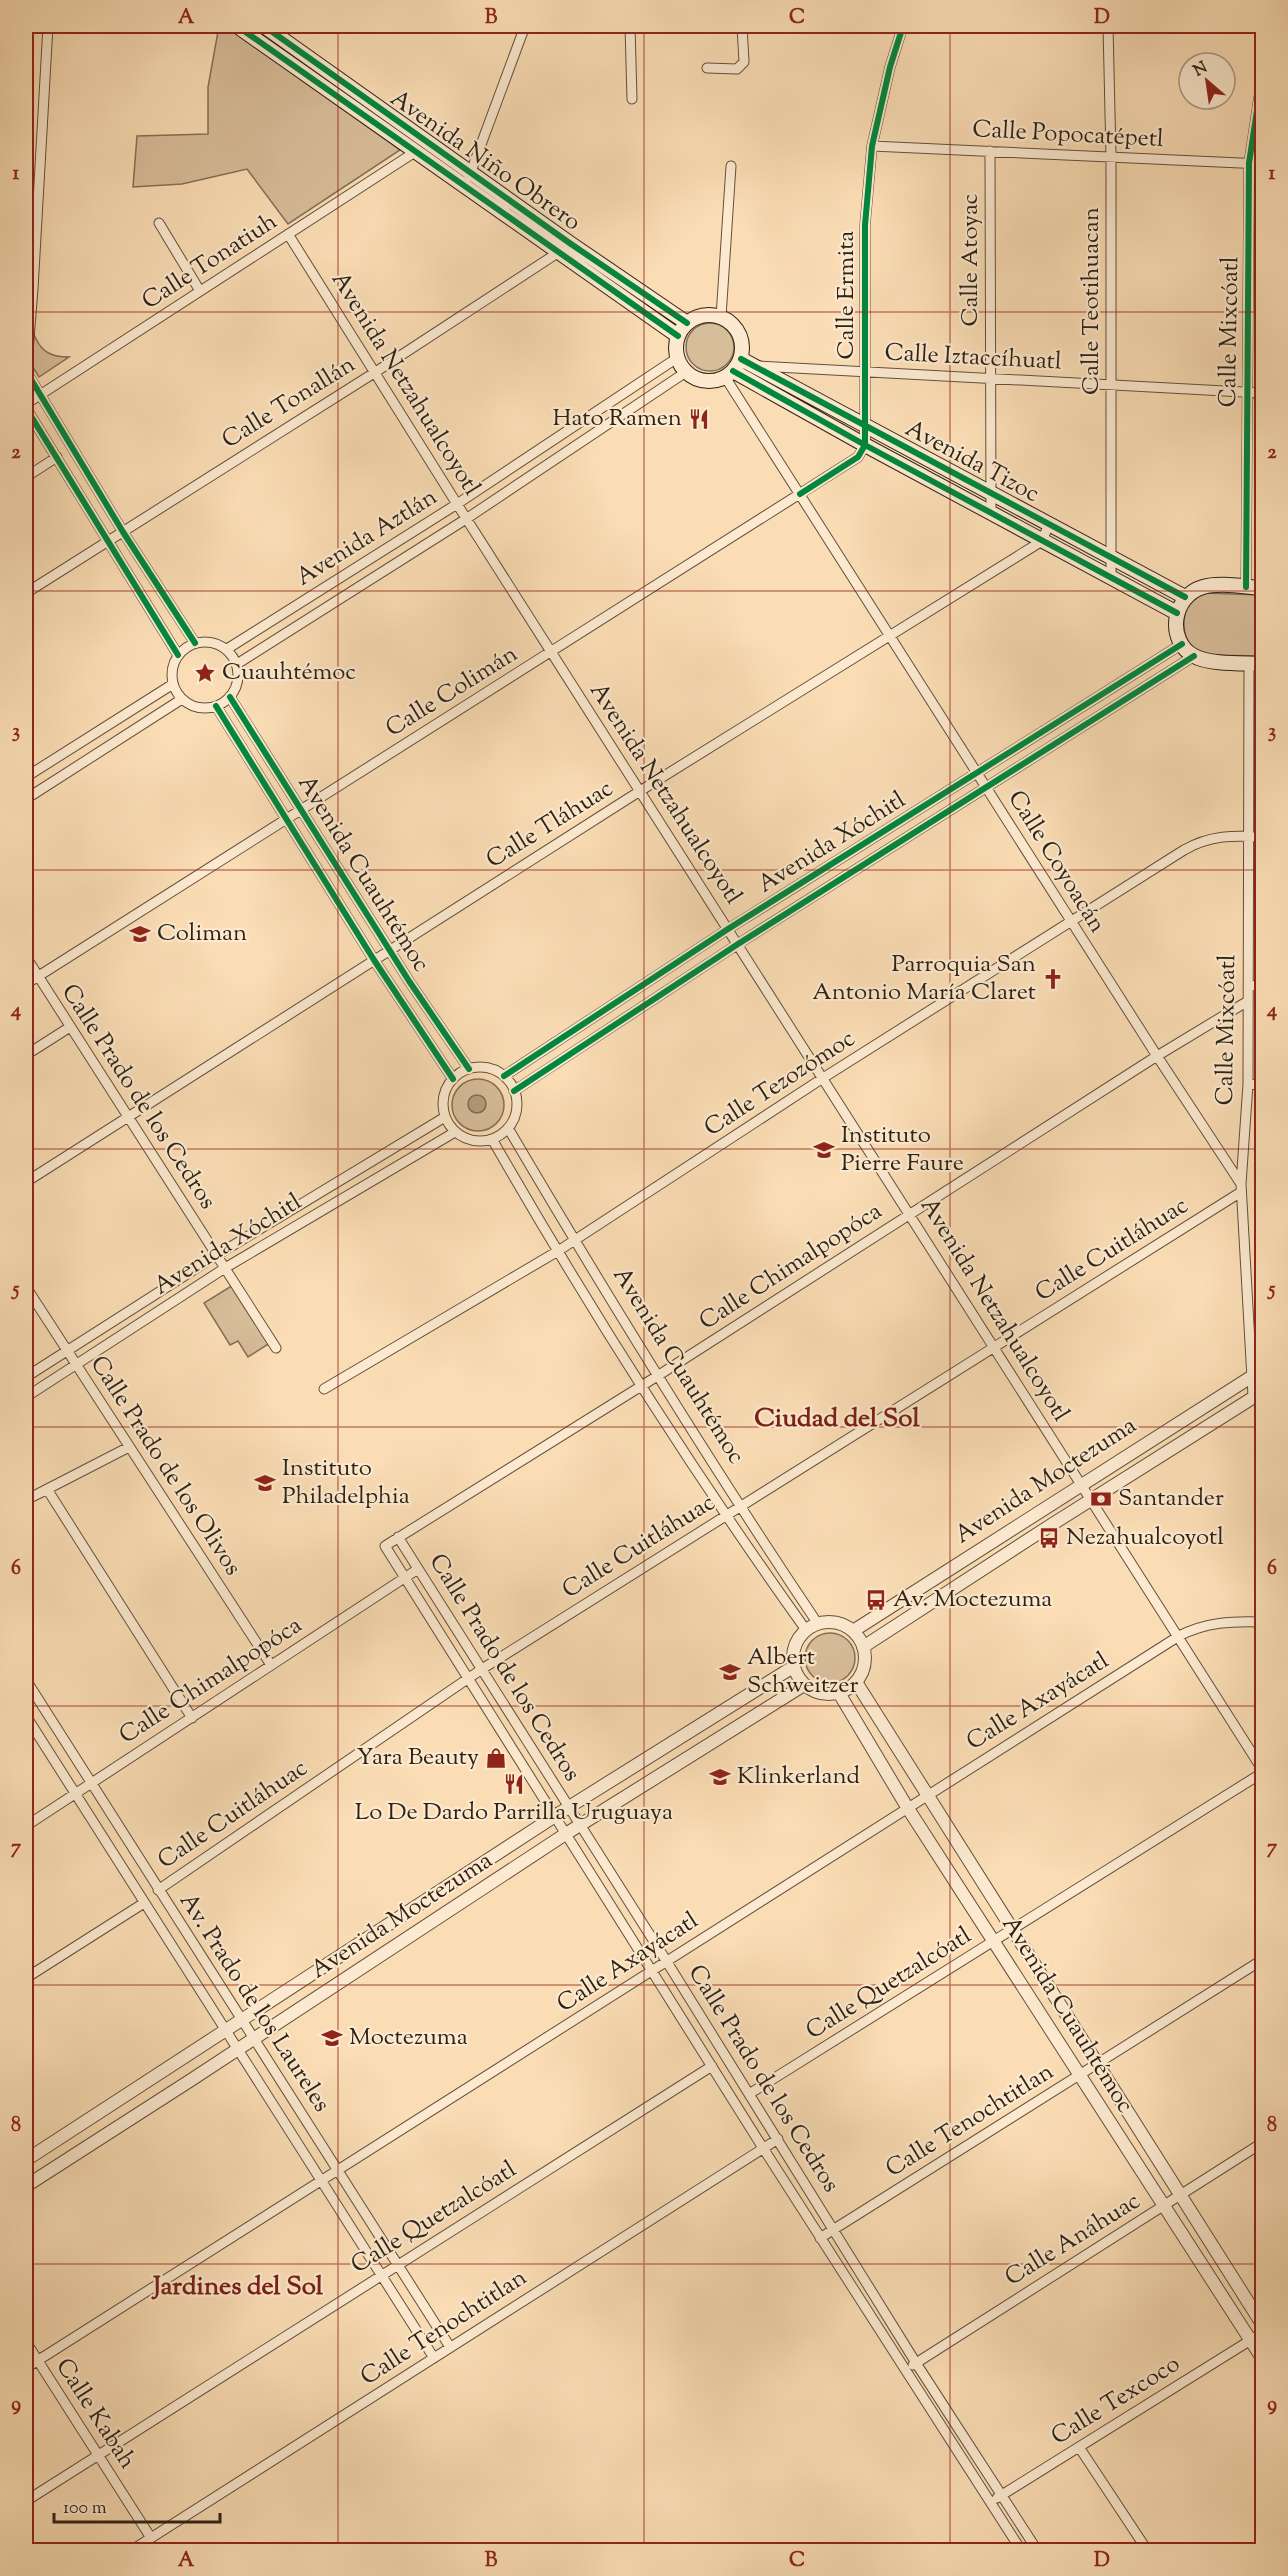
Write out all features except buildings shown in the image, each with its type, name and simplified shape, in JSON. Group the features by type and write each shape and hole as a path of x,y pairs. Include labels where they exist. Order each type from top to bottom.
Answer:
{"main road":[{"name":"Avenida Niño Obrero","path":"237,26 678,336"},
{"name":"Avenida Niño Obrero","path":"264,26 571,244 687,323"},
{"path":"700,316 722,317 738,330 747,362 729,374 709,381 701,380 686,372 677,358 678,336 687,323 700,316"},
{"name":"Avenida Tizoc","path":"747,362 1185,597"},
{"name":"Avenida Tizoc","path":"729,374 1178,613"},
{"path":"1256,663 1204,660 1194,656 1177,635 1178,613 1185,597 1204,587 1263,588"}],"street":[{"path":"26,376 48,26"},
{"path":"465,188 525,26"},
{"path":"630,26 632,99"},
{"path":"707,68 737,69 742,65 744,62 742,26"},
{"name":"Calle Ermita","path":"865,425 865,225 872,146 890,67 903,26"},
{"name":"Calle Teotihuacan","path":"1108,26 1111,157 1111,577"},
{"name":"Calle Mixcóatl","path":"1246,587 1249,163 1263,78"},
{"name":"Calle Popocatépetl","path":"872,146 1263,164"},
{"name":"Calle Tonatiuh","path":"26,406 40,394 415,152"},
{"name":"Calle Atoyac","path":"990,152 991,513"},
{"path":"722,317 731,166"},
{"path":"159,223 200,291"},
{"name":"Avenida Netzahualcoyotl","path":"288,234 466,519 1263,1771"},
{"name":"Calle Tonallán","path":"26,593 374,373 571,244"},
{"path":"26,307 33,290"},
{"name":"Avenida Aztlán","path":"227,649 457,504 677,358"},
{"name":"Calle Iztaccíhuatl","path":"747,362 991,379 1263,393"},
{"path":"26,371 123,532 195,643"},
{"name":"Avenida Aztlán","path":"237,664 466,519 686,372"},
{"name":"Calle Coyoacán","path":"729,374 800,494 1241,1188"},
{"path":"26,406 178,655"},
{"path":"865,425 865,445"},
{"name":"Calle Colimán","path":"26,984 286,818 552,653 858,457 865,445"},
{"path":"26,477 57,457"},
{"path":"1042,541 1049,524"},
{"name":"Calle Tláhuac","path":"26,1182 640,791 889,634 1042,541"},
{"path":"208,642 227,649 237,664 238,681 230,697 216,706 198,707 182,699 173,684 173,666 178,655 195,643 208,642"},
{"name":"Avenida Xóchitl","path":"504,1076 728,929 1182,644"},
{"name":"Avenida Xóchitl","path":"514,1091 738,944 1194,656"},
{"name":"Calle Mixcóatl","path":"1256,663 1249,836 1248,1084 1241,1188 1258,1394"},
{"path":"26,777 173,684"},
{"name":"Avenida Cuauhtémoc","path":"230,697 390,950 469,1069"},
{"path":"26,799 182,699"},
{"name":"Avenida Cuauhtémoc","path":"216,706 374,960 453,1079"},
{"name":"Calle Tezozómoc","path":"324,1389 558,1251 823,1078 1194,844 1221,836 1263,837"},
{"name":"Calle Prado de los Cedros","path":"26,957 276,1348"},
{"path":"1248,986 1263,985"},
{"name":"Calle Chimalpopóca","path":"385,1546 658,1375 1157,1056 1248,1001"},
{"path":"26,1055 70,1028"},
{"path":"469,1069 491,1069 504,1076 514,1091 516,1110 508,1128 492,1139 472,1141 455,1132 445,1117 442,1101 453,1079 469,1069"},
{"path":"1248,1084 1263,1085"},
{"name":"Avenida Xóchitl","path":"26,1377 217,1255 445,1117"},
{"name":"Avenida Cuauhtémoc","path":"508,1128 574,1240 741,1506 812,1627"},
{"name":"Avenida Xóchitl","path":"26,1397 225,1268 455,1132"},
{"name":"Avenida Cuauhtémoc","path":"492,1139 558,1251 724,1515 812,1627"},
{"name":"Calle Cuitláhuac","path":"158,1890 482,1669 1241,1188"},
{"name":"Calle Prado de los Olivos","path":"26,1287 271,1665"},
{"name":"Avenida Moctezuma","path":"853,1631 1257,1372"},
{"name":"Avenida Moctezuma","path":"863,1647 1258,1394"},
{"path":"26,1500 129,1447"},
{"path":"47,1489 192,1718"},
{"name":"Calle Prado de los Cedros","path":"398,1538 667,1962 916,2363 1037,2550"},
{"name":"Calle Prado de los Cedros","path":"385,1546 469,1678 564,1835 1021,2550"},
{"name":"Calle Chimalpopóca","path":"26,1826 418,1569"},
{"name":"Calle Axayácatl","path":"26,2368 1179,1636 1222,1622 1263,1622"},
{"path":"839,1623 853,1631 863,1647 865,1662 856,1682 839,1693 820,1694 804,1685 793,1667 794,1646 812,1627 839,1623"},
{"name":"Avenida Moctezuma","path":"26,2160 569,1807 793,1667"},
{"name":"Av. Prado de los Laureles","path":"26,1680 450,2347"},
{"name":"Avenida Cuauhtémoc","path":"856,1682 1179,2196 1263,2324"},
{"name":"Avenida Moctezuma","path":"26,2186 564,1835 804,1685"},
{"name":"Avenida Cuauhtémoc","path":"839,1693 908,1807 1263,2358"},
{"path":"26,1714 40,1703"},
{"name":"Av. Prado de los Laureles","path":"26,1714 434,2358"},
{"name":"Calle Quetzalcóatl","path":"749,2094 1012,1931 1263,1771"},
{"path":"26,1978 144,1903"},
{"name":"Calle Tenochtitlan","path":"820,2238 1263,1960"},
{"name":"Calle Quetzalcóatl","path":"26,2501 712,2066"},
{"name":"Calle Tenochtitlan","path":"132,2550 778,2139"},
{"name":"Calle Anáhuac","path":"904,2370 1263,2143"},
{"name":"Calle Texcoco","path":"990,2503 1263,2333"},
{"name":"Calle Kabah","path":"26,2342 151,2538"},
{"path":"1079,2447 1147,2550"}],"shaded area":[{"path":"219,26 226,26 400,150 288,224 247,169 182,184 133,187 137,136 208,134 208,87"},
{"path":"705,323 715,323 730,333 734,347 733,356 724,367 715,371 705,371 690,361 686,352 686,342 696,327"},
{"path":"33,332 46,352 69,357 39,377 29,361"},
{"path":"1204,593 1262,595 1262,656 1207,654 1195,649 1186,637 1185,615 1190,601"},
{"path":"478,1079 488,1081 496,1087 502,1095 504,1105 502,1115 496,1123 488,1129 478,1131 468,1129 460,1123 454,1115 452,1105 454,1095 460,1087 468,1081"},
{"path":"477,1095 483,1098 486,1104 483,1110 477,1113 471,1110 468,1104 471,1098"},
{"path":"233,1285 270,1343 248,1357 238,1341 230,1345 204,1303"},
{"path":"830,1633 839,1635 850,1644 855,1658 853,1667 844,1678 830,1683 821,1681 810,1672 805,1658 807,1649 816,1638"}],"cycle path":[{"path":"237,26 678,336"},
{"path":"264,26 571,244 687,323"},
{"path":"800,494 858,457 865,445 865,225 872,146 890,67 903,26"},
{"path":"1246,587 1249,163 1262,78"},
{"path":"741,359 1185,597"},
{"path":"26,371 123,532 195,643"},
{"path":"733,371 865,445 1177,613"},
{"path":"26,408 178,655"},
{"path":"504,1076 728,929 1182,644"},
{"path":"514,1091 738,944 1194,656"},
{"path":"230,697 409,981 469,1069"},
{"path":"216,706 374,960 453,1079"}],"place":[{"name":"Hato Ramen","path":"699,419"},
{"name":"Cuauhtémoc","path":"205,673"},
{"name":"Coliman","path":"140,934"},
{"name":"Parroquia San Antonio María Claret","path":"1053,979"},
{"name":"Instituto Pierre Faure","path":"824,1150"},
{"name":"Instituto Philadelphia","path":"265,1483"},
{"name":"Santander","path":"1101,1499"},
{"name":"Nezahualcoyotl","path":"1049,1538"},
{"name":"Av. Moctezuma","path":"876,1600"},
{"name":"Albert Schweitzer","path":"730,1672"},
{"name":"Yara Beauty","path":"496,1758"},
{"name":"Klinkerland","path":"720,1777"},
{"name":"Lo De Dardo Parrilla Uruguaya","path":"514,1784"},
{"name":"Moctezuma","path":"332,2038"}],"district":[{"name":"Ciudad del Sol","path":"837,1419"},
{"name":"Jardines del Sol","path":"238,2287"}]}
